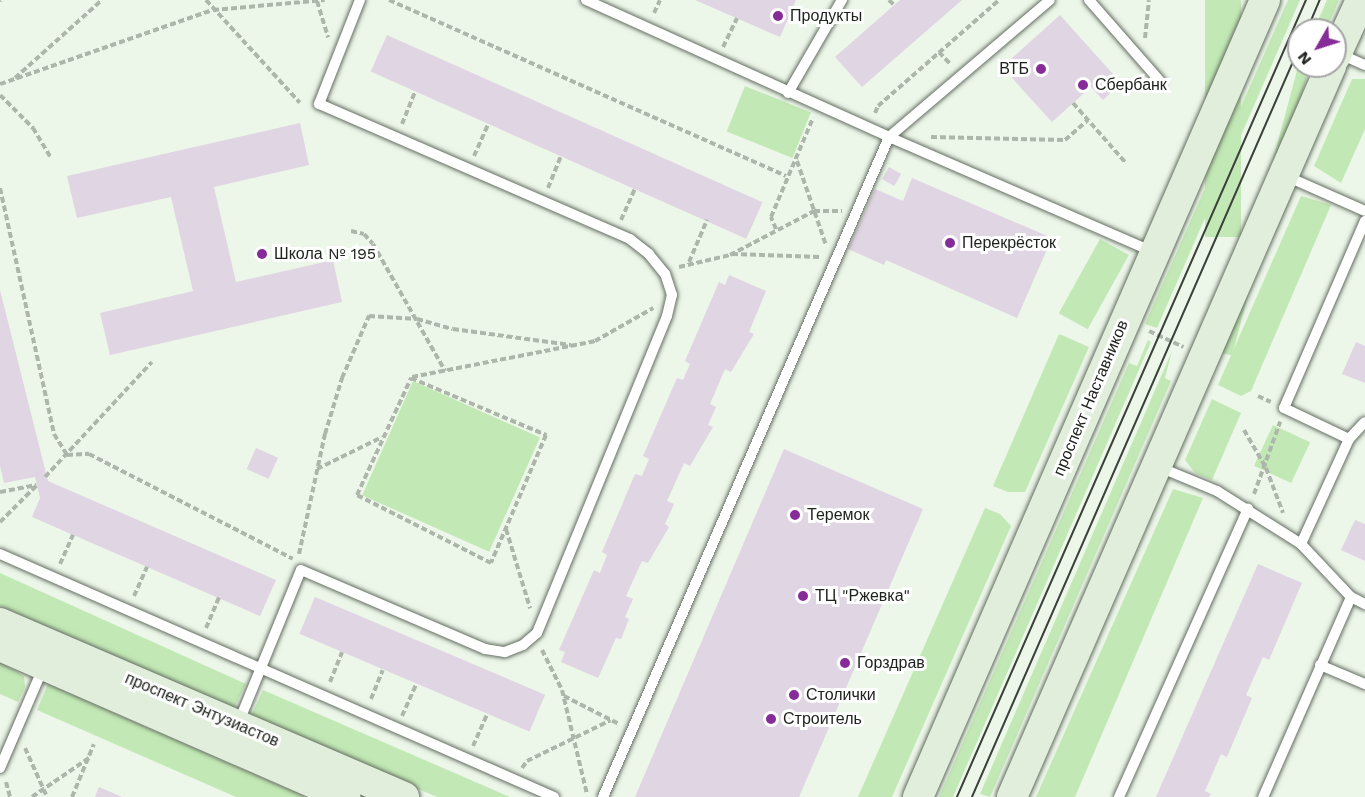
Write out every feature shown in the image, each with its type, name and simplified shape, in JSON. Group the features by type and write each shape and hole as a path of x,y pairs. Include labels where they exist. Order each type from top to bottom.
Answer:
{"main road":[{"name":"проспект Наставников","path":"918,797 1265,0"},
{"path":"1347,30 1361,0"},
{"path":"1012,797 1325,78"},
{"name":"проспект Энтузиастов","path":"0,623 48,656 233,736 404,797"},
{"name":"проспект Энтузиастов","path":"0,646 48,656"},
{"name":"проспект Энтузиастов","path":"233,736 345,797"}],"lane":[{"path":"233,736 301,570 485,649 505,652 523,645 537,633 668,316 672,295 665,274 649,254 616,232 319,104 360,0"},
{"path":"586,0 788,93 1154,253"},
{"path":"788,93 842,0"},
{"path":"603,797 633,732 833,259 889,137 1050,0"},
{"path":"1089,0 1160,81"},
{"path":"1347,61 1365,65"},
{"path":"1283,175 1365,211"},
{"path":"1349,439 1284,408 1365,221"},
{"path":"1301,544 1349,439 1365,422"},
{"path":"1156,466 1248,508 1301,544 1351,597 1365,604"},
{"path":"1119,797 1248,508"},
{"path":"0,554 260,671 554,797"},
{"path":"1263,797 1351,597"},
{"path":"0,768 48,656"},
{"path":"1320,665 1365,684"}],"path":[{"path":"14,79 102,0"},
{"path":"206,0 300,103"},
{"path":"0,84 213,10 325,0"},
{"path":"389,0 786,176"},
{"path":"889,0 894,5"},
{"path":"868,127 878,106 999,0"},
{"path":"1142,61 1149,0"},
{"path":"318,1 331,46 339,55"},
{"path":"717,60 737,18"},
{"path":"396,138 416,92"},
{"path":"0,95 33,128 51,158"},
{"path":"1074,103 1125,162"},
{"path":"776,230 771,217 786,176 797,160 818,105"},
{"path":"889,137 1065,140 1088,120"},
{"path":"469,169 488,124"},
{"path":"542,201 561,156"},
{"path":"665,274 689,262 730,255 833,259 797,160"},
{"path":"0,188 54,434 67,454"},
{"path":"616,232 635,188"},
{"path":"730,255 814,211 856,211"},
{"path":"689,262 707,220"},
{"path":"351,231 364,234 373,244 445,371"},
{"path":"411,378 595,341 672,295"},
{"path":"67,454 89,454 297,561 317,469 342,378 369,316 417,319 453,329 571,345"},
{"path":"1148,330 1183,346"},
{"path":"45,477 152,362"},
{"path":"411,378 546,435 491,563 357,495 411,378"},
{"path":"1248,508 1266,468 1284,408"},
{"path":"1244,430 1266,468 1285,519 1301,544"},
{"path":"317,469 383,436"},
{"path":"0,492 37,485 0,522"},
{"path":"506,529 531,613"},
{"path":"541,649 563,696 588,797"},
{"path":"563,696 633,732"},
{"path":"514,780 527,761 610,720"},
{"path":"23,742 47,797"},
{"path":"72,797 94,744"},
{"path":"32,797 89,758"}],"green space":[{"path":"1205,0 1241,0 1241,237 1205,237"},
{"path":"1288,0 1300,0 1292,18 1287,18 1287,30 1157,328 1145,324"},
{"path":"1327,0 1339,0 1331,18 1319,18"},
{"path":"1295,78 1306,78 1232,356 1221,353"},
{"path":"1352,79 1365,79 1365,129 1341,183 1314,166"},
{"path":"745,86 811,113 792,158 727,131"},
{"path":"1301,196 1331,205 1251,391 1241,396 1218,385"},
{"path":"1100,239 1129,255 1088,329 1059,313"},
{"path":"1059,334 1089,347 1025,492 1008,492 993,486"},
{"path":"1148,340 1151,342 953,797 939,797 1129,363 1137,366"},
{"path":"1172,351 1165,378 1171,381 990,797 980,794"},
{"path":"413,381 540,438 489,552 362,495"},
{"path":"1212,399 1241,413 1212,480 1195,473 1185,460"},
{"path":"1273,425 1310,442 1291,483 1254,466"},
{"path":"1173,489 1203,498 1075,797 1036,797"},
{"path":"985,508 1000,514 1011,526 892,797 858,797"},
{"path":"0,573 246,684 234,708 0,606"},
{"path":"0,662 24,676 25,687 18,702 0,694"},
{"path":"48,684 306,797 236,797 37,710"},
{"path":"263,690 510,797 437,797 251,716"}],"building":[{"path":"695,0 796,0 780,37"},
{"path":"900,0 962,0 862,87 835,57"},
{"path":"1060,15 1121,83 1103,100 1091,87 1052,122 1002,67"},
{"path":"387,35 762,202 746,239 371,72"},
{"path":"300,123 309,165 214,187 236,282 333,260 342,302 110,355 100,313 193,291 171,197 77,218 67,176"},
{"path":"889,167 901,174 894,186 882,179"},
{"name":"Перекрёсток","path":"912,178 1052,238 1017,318 886,260 884,265 848,249 875,189 903,201"},
{"path":"729,275 766,291 749,332 754,334 731,372 725,369 710,404 716,407 708,425 713,427 690,466 684,463 667,501 674,504 665,524 669,527 648,563 642,561 626,596 633,599 625,617 629,619 621,639 616,638 598,678 561,662 565,652 559,650 594,570 600,573 607,555 602,552 635,474 642,476 649,459 643,456 677,378 683,380 690,364 685,361 719,282 725,285"},
{"path":"0,290 48,481 276,580 260,616 32,517 40,498 35,477 4,483 0,466"},
{"path":"1356,342 1365,346 1365,383 1342,374"},
{"path":"256,448 278,458 269,479 247,469"},
{"name":"ТЦ \"Ржевка\"","path":"784,449 923,509 799,797 635,797"},
{"path":"1355,520 1365,524 1365,561 1341,550"},
{"path":"1258,564 1302,583 1269,660 1263,657 1246,695 1252,698 1227,757 1221,754 1205,791 1211,794 1209,797 1156,797"},
{"path":"315,597 545,695 529,732 299,634"},
{"path":"99,787 122,797 95,797"}],"tram line":[{"path":"957,797 1306,0"},
{"path":"1312,18 1320,0"},
{"path":"972,797 1287,75"}],"place":[{"name":"Продукты","path":"778,16"},
{"name":"ВТБ","path":"1041,69"},
{"name":"Сбербанк","path":"1083,85"},
{"name":"Перекрёсток","path":"950,243"},
{"name":"Школа № 195","path":"262,254"},
{"name":"Теремок","path":"795,515"},
{"name":"ТЦ \"Ржевка\"","path":"803,596"},
{"name":"Горздрав","path":"845,663"},
{"name":"Столички","path":"794,695"},
{"name":"Строитель","path":"771,719"}]}
